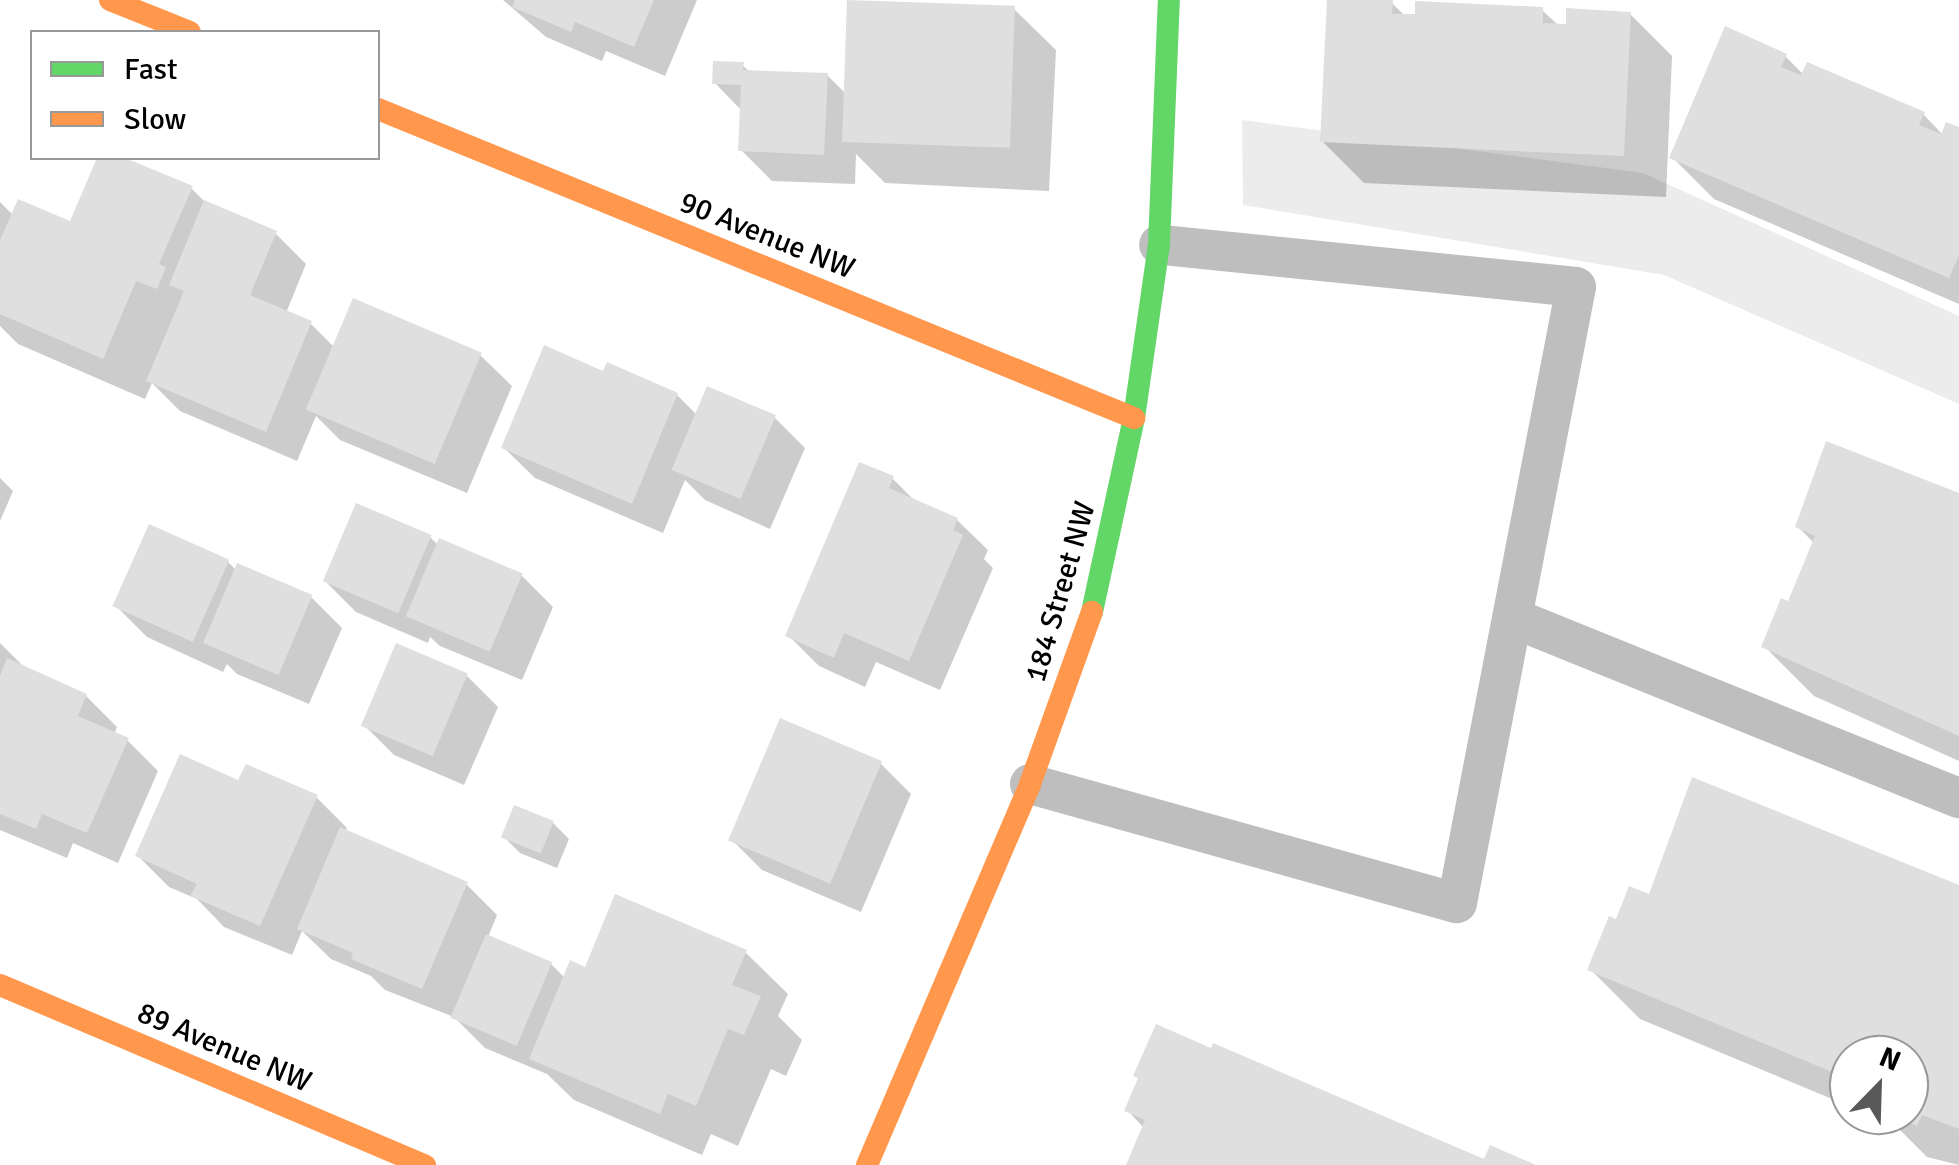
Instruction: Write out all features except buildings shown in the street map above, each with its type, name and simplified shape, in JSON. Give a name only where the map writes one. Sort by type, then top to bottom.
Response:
[{"type":"street","points":[[110,0],[185,30]]},
{"type":"street","name":"184 Street NW","points":[[868,1165],[1030,784],[1091,617],[1134,418],[1159,245],[1169,0]]},
{"type":"street","name":"90 Avenue NW","points":[[380,110],[1134,418]]},
{"type":"street","name":"89 Avenue NW","points":[[0,986],[424,1165]]},
{"type":"lane","points":[[1030,784],[1458,904],[1576,287],[1159,245]]},
{"type":"lane","points":[[1512,618],[1959,798]]},
{"type":"shaded area","points":[[1242,120],[1643,173],[1959,316],[1959,404],[1664,275],[1243,205]]},
{"type":"traffic: fast","points":[[1092,612],[1134,418],[1159,245],[1169,0]]},
{"type":"traffic: slow","points":[[110,0],[185,30]]},
{"type":"traffic: slow","points":[[380,110],[1134,418]]},
{"type":"traffic: slow","points":[[867,1165],[1030,784],[1092,612]]},
{"type":"traffic: slow","points":[[0,985],[425,1165]]}]
